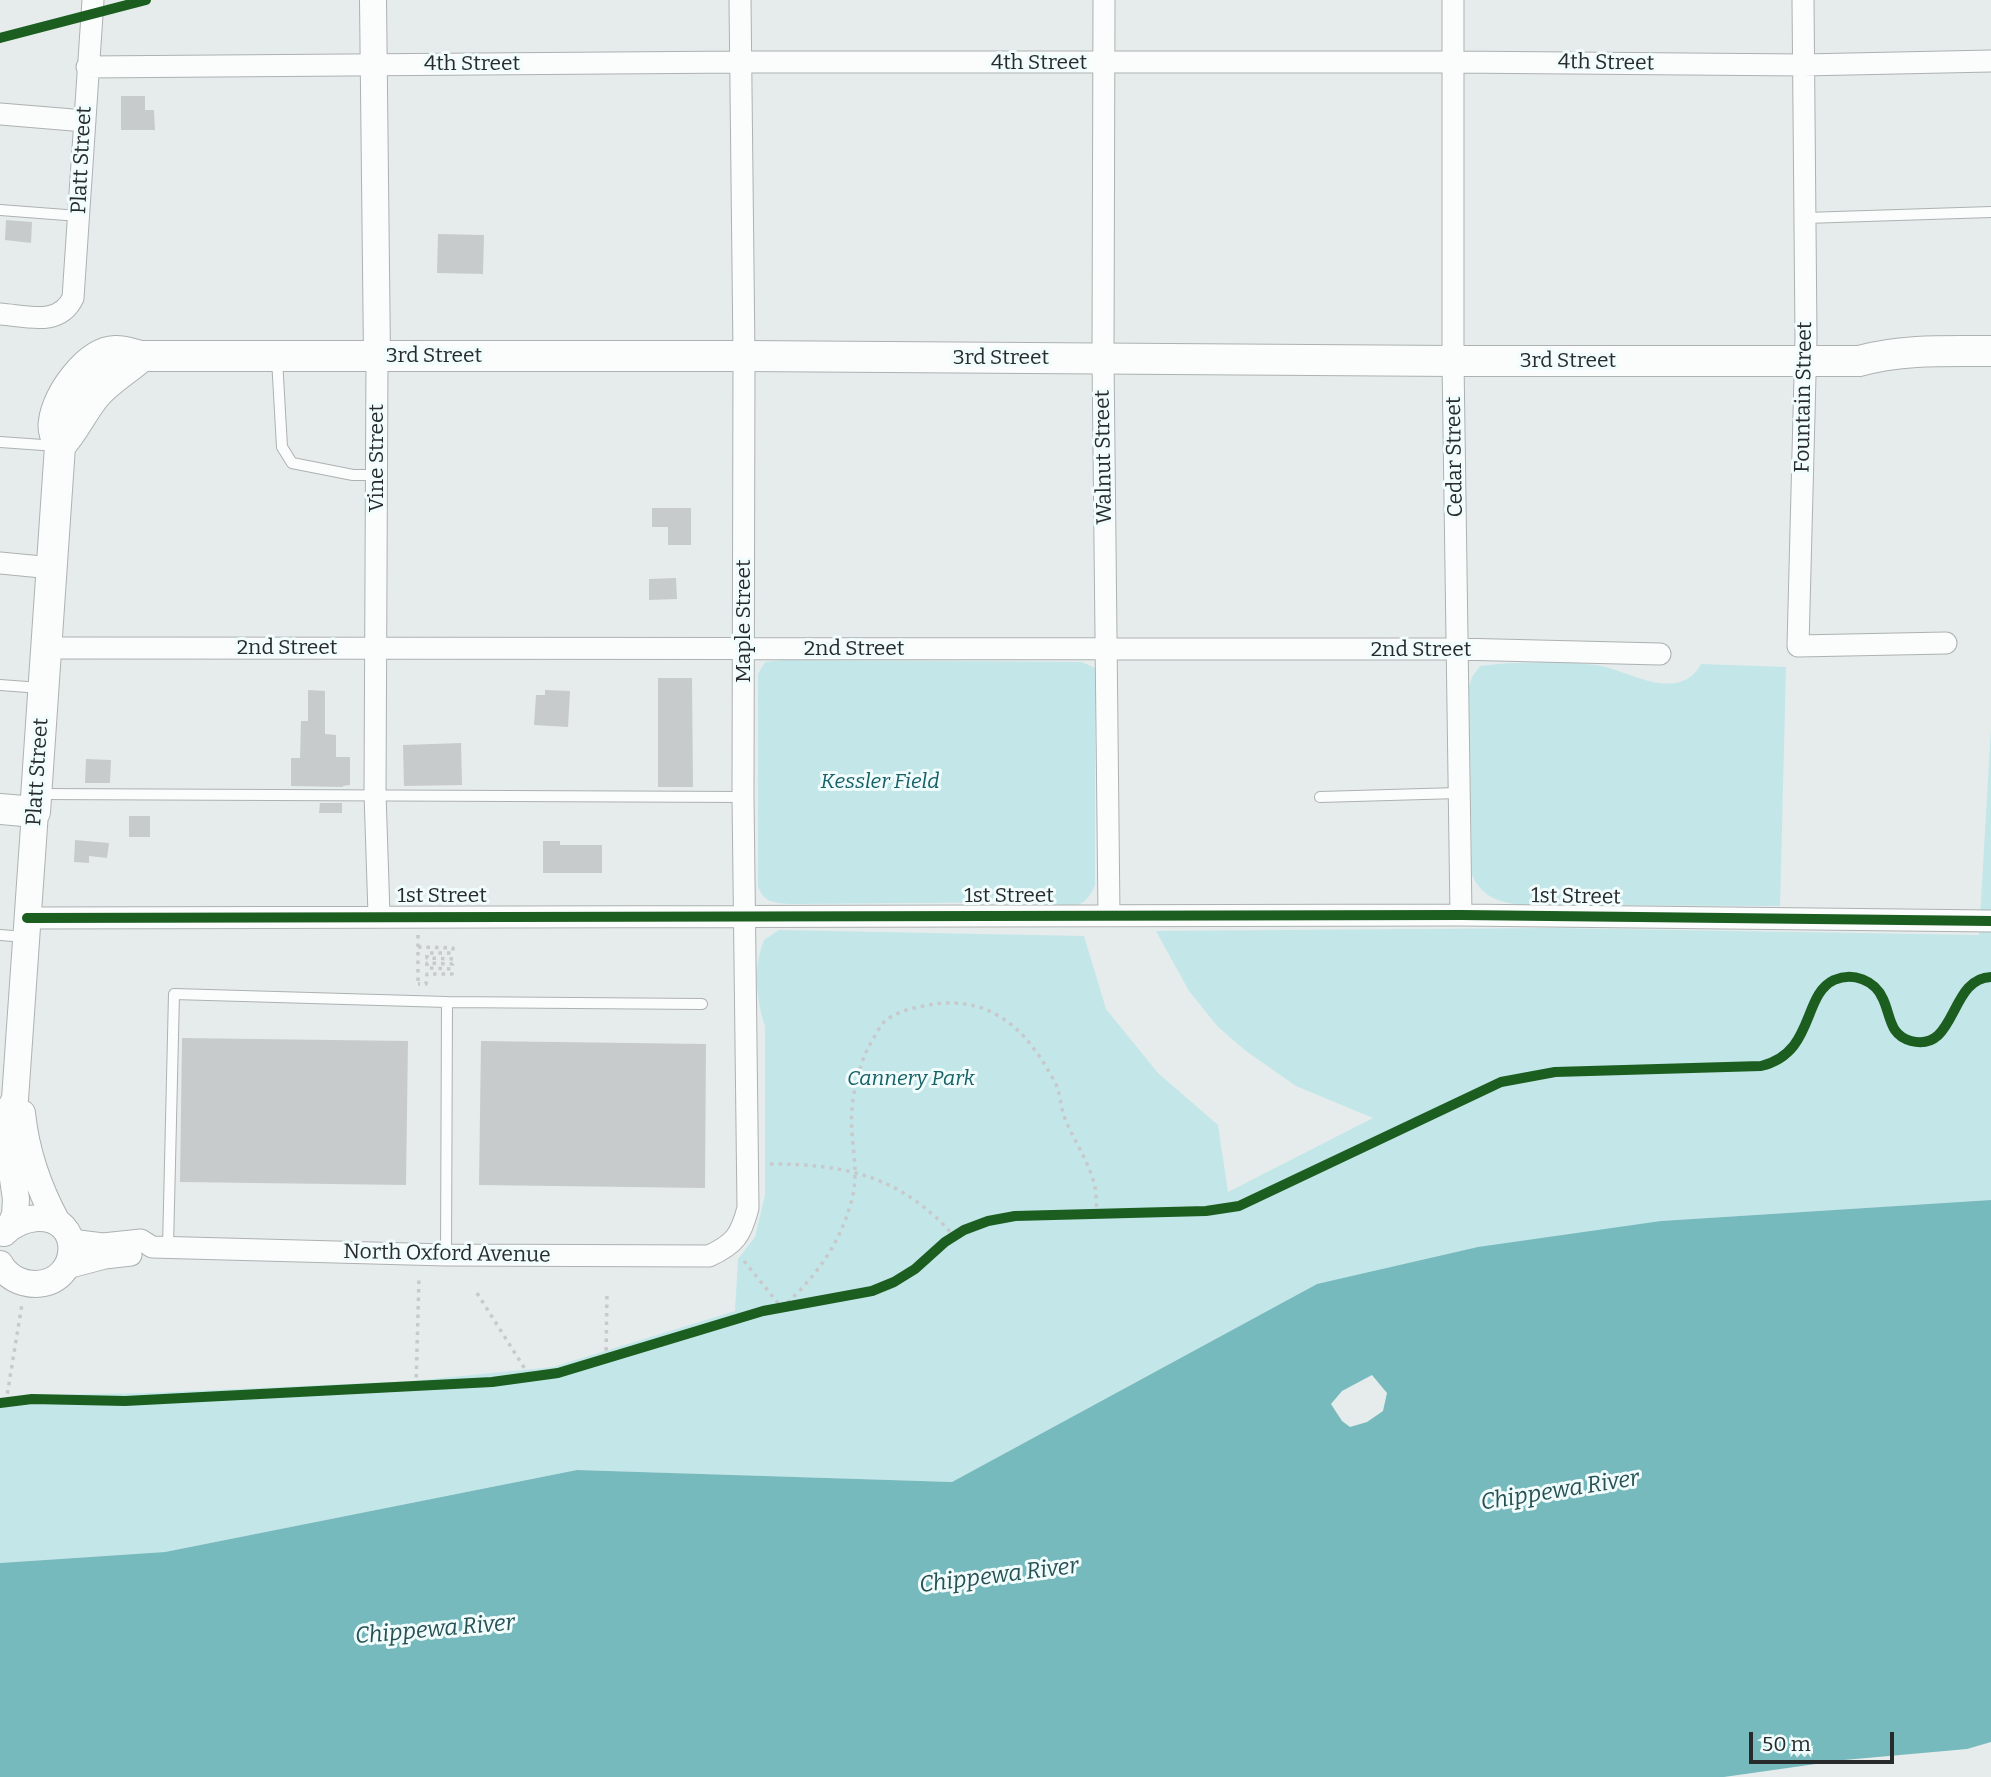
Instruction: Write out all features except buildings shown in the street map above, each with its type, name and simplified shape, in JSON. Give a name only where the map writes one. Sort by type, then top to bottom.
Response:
[{"type":"main road","name":"3rd Street","points":[[88,384],[99,356],[116,351],[142,356],[1859,361],[1894,369],[1991,370]]},
{"type":"main road","name":"3rd Street","points":[[1859,361],[1879,355],[1903,353],[1991,351]]},
{"type":"main road","name":"Platt Street","points":[[36,803],[60,446],[54,435],[53,422],[57,408],[88,384]]},
{"type":"main road","points":[[0,809],[36,803]]},
{"type":"street","name":"Platt Street","points":[[0,314],[46,317],[61,315],[68,309],[73,298],[93,0]]},
{"type":"street","name":"Vine Street","points":[[373,0],[377,356],[375,793],[379,915]]},
{"type":"street","name":"Maple Street","points":[[736,1239],[748,1208],[743,797],[744,356],[740,0]]},
{"type":"street","name":"Walnut Street","points":[[1104,0],[1103,358],[1109,915]]},
{"type":"street","name":"Cedar Street","points":[[1453,0],[1453,361],[1461,915]]},
{"type":"street","name":"Fountain Street","points":[[1803,0],[1804,361],[1798,646],[1946,643]]},
{"type":"street","name":"4th Street","points":[[88,67],[740,62],[1803,65],[1991,61]]},
{"type":"street","points":[[0,114],[85,121]]},
{"type":"street","points":[[0,564],[52,568]]},
{"type":"street","name":"2nd Street","points":[[47,648],[1457,649],[1660,654]]},
{"type":"street","name":"Platt Street","points":[[5,1234],[15,1215],[16,1199],[4,1130],[7,1114],[15,1099],[18,930],[36,803]]},
{"type":"street","name":"1st Street","points":[[18,930],[379,915],[1461,915],[1991,921]]},
{"type":"street","name":"Platt Street","points":[[15,1099],[22,1112],[29,1155],[45,1199],[64,1231]]},
{"type":"street","points":[[3,1272],[33,1284],[47,1283],[60,1276],[71,1258],[64,1231],[46,1218],[19,1221],[5,1234]]},
{"type":"street","name":"North Oxford Avenue","points":[[64,1231],[103,1244],[141,1240],[160,1247],[446,1255],[709,1256],[725,1249],[736,1239]]},
{"type":"street","name":"North Oxford Avenue","points":[[67,1268],[104,1258],[142,1254],[160,1247]]},
{"type":"lane","points":[[0,209],[79,216]]},
{"type":"lane","points":[[1805,218],[1991,212]]},
{"type":"lane","points":[[277,356],[282,447],[292,463],[353,475],[377,475]]},
{"type":"lane","points":[[0,442],[60,446]]},
{"type":"lane","points":[[0,685],[44,688]]},
{"type":"lane","points":[[36,803],[375,793],[743,797]]},
{"type":"lane","points":[[1320,797],[1458,793]]},
{"type":"lane","points":[[160,1247],[174,994],[447,1002],[702,1004]]},
{"type":"lane","points":[[446,1255],[447,1002]]},
{"type":"path","points":[[418,976],[418,949],[453,948],[453,953],[428,953],[427,958],[453,959],[453,964],[427,963],[427,968],[452,969],[452,974],[427,974],[426,984],[418,984]]},
{"type":"path","points":[[778,1309],[812,1280],[843,1227],[853,1197],[856,1171],[852,1110],[857,1077],[868,1048],[884,1021],[911,1008],[942,1003],[969,1004],[993,1011],[1016,1027],[1040,1057],[1058,1089],[1066,1121],[1078,1142],[1095,1185],[1097,1215]]},
{"type":"path","points":[[769,1164],[815,1164],[856,1171],[892,1186],[916,1200],[937,1217],[949,1239],[964,1230]]},
{"type":"path","points":[[1083,1215],[1111,1214]]},
{"type":"path","points":[[744,1261],[778,1309]]},
{"type":"path","points":[[416,1386],[419,1277]]},
{"type":"path","points":[[477,1293],[534,1376],[517,1379]]},
{"type":"path","points":[[606,1359],[607,1293]]},
{"type":"path","points":[[19,1401],[3,1403],[23,1300]]},
{"type":"path","points":[[778,1309],[796,1306]]},
{"type":"path","points":[[594,1363],[619,1355]]},
{"type":"path","points":[[402,1387],[428,1385]]},
{"type":"green space","name":"Kessler Field","points":[[765,662],[1082,662],[1095,668],[1095,885],[1085,901],[1073,906],[1040,902],[789,904],[766,898],[758,886],[758,674]]},
{"type":"green space","points":[[1509,663],[1596,665],[1666,684],[1687,679],[1701,664],[1786,667],[1780,906],[1519,905],[1497,900],[1485,893],[1472,875],[1469,687],[1480,666]]},
{"type":"green space","name":"Cannery Park","points":[[1991,728],[1991,1200],[1661,1221],[1317,1284],[952,1482],[577,1470],[165,1552],[0,1563],[0,1399],[31,1395],[151,1393],[411,1381],[553,1367],[735,1311],[738,1259],[755,1237],[765,1195],[765,1026],[758,994],[758,961],[764,940],[779,930],[1084,936],[1106,1009],[1158,1073],[1218,1125],[1228,1192],[1373,1118],[1296,1086],[1246,1051],[1218,1027],[1189,991],[1156,931],[1552,928],[1979,935]]},
{"type":"water","name":"Chippewa River","points":[[1991,1200],[1991,1742],[1967,1749],[1844,1760],[1724,1777],[0,1777],[0,1563],[165,1552],[577,1470],[952,1482],[1317,1284],[1478,1247],[1661,1221]],"holes":[[[1372,1375],[1387,1393],[1383,1411],[1367,1422],[1350,1427],[1342,1421],[1331,1404],[1342,1391]]]},
{"type":"cycle path","points":[[0,38],[146,0]]},
{"type":"cycle path","points":[[27,918],[1461,915],[1991,921]]},
{"type":"cycle path","points":[[0,1403],[32,1399],[125,1401],[492,1382],[558,1373],[763,1311],[872,1291],[915,1269],[945,1242],[964,1230],[988,1221],[1015,1216],[1206,1211],[1239,1206],[1501,1082],[1555,1072],[1761,1066],[1778,1059],[1791,1049],[1824,987],[1841,978],[1856,977],[1875,987],[1898,1034],[1911,1041],[1926,1042],[1937,1036],[1945,1026],[1967,989],[1977,981],[1991,977]]}]
